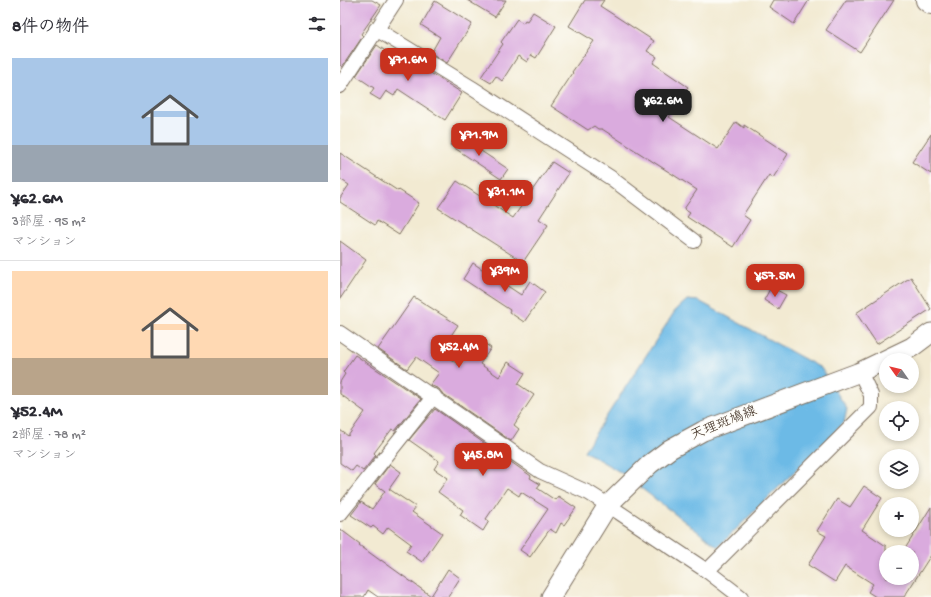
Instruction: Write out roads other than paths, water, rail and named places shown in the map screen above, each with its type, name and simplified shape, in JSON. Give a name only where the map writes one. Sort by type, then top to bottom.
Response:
[{"type":"highway","points":[[927,0],[931,3]]},
{"type":"main road","name":"天理斑鳩線","points":[[551,597],[608,505],[650,464],[670,449],[703,431],[860,372],[912,347],[931,333]]},
{"type":"street","points":[[340,86],[396,0]]},
{"type":"street","points":[[376,29],[472,88],[604,174],[694,241]]},
{"type":"street","points":[[340,333],[434,396],[540,471],[589,493],[707,571],[741,597]]},
{"type":"street","points":[[707,571],[871,407],[871,395],[860,372]]},
{"type":"street","points":[[341,511],[434,396]]},
{"type":"water","points":[[687,300],[699,301],[821,368],[847,409],[844,423],[718,547],[620,472],[584,451],[675,311]]}]
